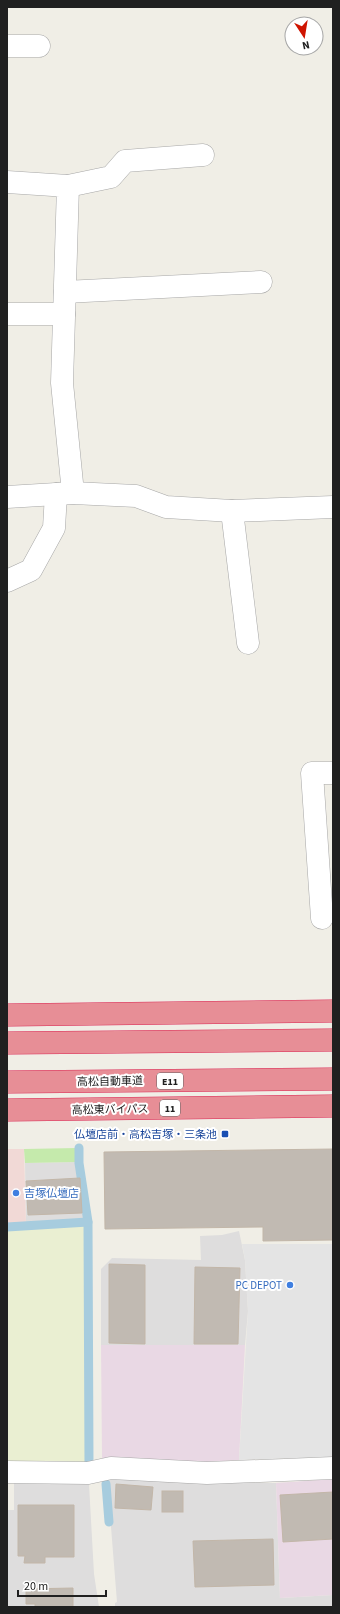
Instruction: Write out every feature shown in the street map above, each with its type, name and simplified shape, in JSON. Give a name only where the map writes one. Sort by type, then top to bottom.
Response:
[{"type":"highway","points":[[7,1015],[333,1011]]},
{"type":"highway","points":[[7,1043],[333,1040]]},
{"type":"highway","name":"高松自動車道","points":[[7,1082],[333,1079]]},
{"type":"highway","name":"高松東バイパス","points":[[7,1110],[333,1106]]},
{"type":"street","points":[[7,46],[39,46]]},
{"type":"street","points":[[7,182],[68,186],[110,177],[125,162],[203,155]]},
{"type":"street","points":[[7,581],[31,570],[54,528],[64,494],[62,383],[68,186]]},
{"type":"street","points":[[65,292],[261,282]]},
{"type":"street","points":[[7,314],[64,314]]},
{"type":"street","points":[[7,497],[64,494],[136,496],[166,507],[232,511],[333,507]]},
{"type":"street","points":[[232,511],[248,643]]},
{"type":"street","points":[[322,918],[312,773],[333,773]]},
{"type":"street","points":[[7,1472],[88,1473],[111,1468],[207,1473],[333,1468]]},
{"type":"shaded area","name":"吉塚仏壇店","points":[[7,1149],[24,1149],[26,1224],[7,1225]]},
{"type":"shaded area","points":[[77,1162],[86,1221],[26,1224],[25,1163]]},
{"type":"shaded area","points":[[239,1231],[245,1260],[248,1311],[245,1345],[101,1345],[101,1269],[112,1258],[201,1260],[200,1236],[222,1235]]},
{"type":"shaded area","points":[[242,1244],[333,1244],[333,1457],[239,1460],[248,1311],[245,1260]]},
{"type":"shaded area","points":[[101,1345],[245,1345],[239,1460],[206,1462],[102,1458]]},
{"type":"shaded area","points":[[107,1477],[194,1482],[276,1483],[280,1598],[333,1595],[333,1607],[115,1607],[115,1603],[117,1602]]},
{"type":"shaded area","points":[[333,1479],[333,1595],[280,1598],[276,1483]]},
{"type":"shaded area","points":[[14,1483],[89,1484],[94,1574],[99,1607],[7,1607],[7,1510],[14,1510]]},
{"type":"green space","points":[[77,1148],[77,1162],[25,1163],[24,1149]]},
{"type":"green space","points":[[85,1224],[87,1464],[7,1463],[7,1228]]},
{"type":"building","points":[[333,1149],[333,1240],[263,1241],[263,1227],[105,1229],[104,1152]]},
{"type":"building","points":[[80,1178],[82,1213],[28,1215],[26,1181]]},
{"type":"building","points":[[109,1264],[145,1265],[145,1344],[109,1343]]},
{"type":"building","points":[[195,1267],[240,1268],[238,1344],[194,1344]]},
{"type":"building","points":[[116,1484],[153,1487],[151,1510],[115,1508]]},
{"type":"building","points":[[162,1491],[183,1491],[183,1512],[162,1512]]},
{"type":"building","points":[[333,1492],[333,1539],[283,1542],[280,1495]]},
{"type":"building","points":[[18,1505],[74,1505],[74,1557],[45,1557],[45,1563],[24,1563],[25,1556],[18,1556]]},
{"type":"building","points":[[273,1539],[274,1585],[195,1587],[193,1541]]},
{"type":"building","points":[[73,1588],[73,1607],[35,1607],[35,1604],[26,1604],[26,1589]]},
{"type":"waterway","points":[[79,1148],[79,1163],[88,1222],[89,1464]]},
{"type":"waterway","points":[[7,1227],[88,1222]]},
{"type":"waterway","points":[[106,1484],[109,1522]]},
{"type":"place","name":"仏壇店前・高松吉塚・三条池","points":[[225,1134]]},
{"type":"place","name":"吉塚仏壇店","points":[[16,1193]]},
{"type":"place","name":"PC DEPOT","points":[[290,1285]]}]
